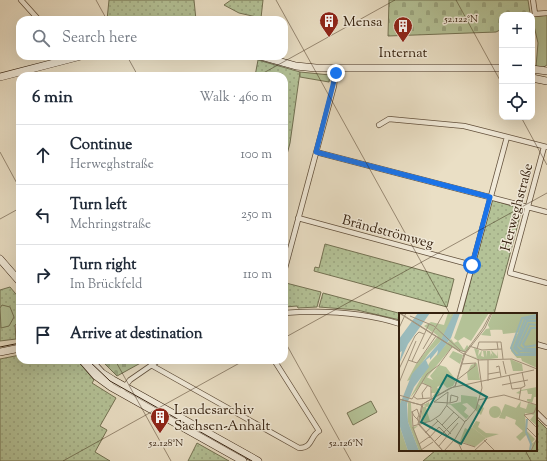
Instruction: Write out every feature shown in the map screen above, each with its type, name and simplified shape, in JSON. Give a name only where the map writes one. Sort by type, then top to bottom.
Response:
[{"type":"street","points":[[21,0],[35,16]]},
{"type":"street","points":[[533,0],[535,14],[547,13]]},
{"type":"street","points":[[18,72],[60,60]]},
{"type":"street","points":[[274,60],[296,66],[316,68],[499,68]]},
{"type":"street","points":[[288,60],[316,68]]},
{"type":"street","points":[[288,257],[334,86],[336,68]]},
{"type":"street","points":[[462,68],[499,73]]},
{"type":"street","points":[[535,69],[547,71]]},
{"type":"street","points":[[0,77],[16,72]]},
{"type":"street","points":[[535,79],[547,81]]},
{"type":"street","points":[[378,125],[390,119],[464,126],[545,147]]},
{"type":"street","name":"Herweghstraße","points":[[459,313],[507,137]]},
{"type":"street","name":"Herweghstraße","points":[[545,147],[510,273],[547,283]]},
{"type":"street","points":[[316,152],[547,212]]},
{"type":"street","name":"Brändströmweg","points":[[298,218],[472,265]]},
{"type":"street","points":[[0,259],[16,277]]},
{"type":"street","points":[[288,313],[345,312],[381,318],[399,324]]},
{"type":"street","points":[[537,344],[547,348]]},
{"type":"street","points":[[0,352],[16,349]]},
{"type":"street","points":[[86,364],[100,380],[123,390],[258,461]]},
{"type":"street","points":[[94,364],[123,390],[244,461]]},
{"type":"street","points":[[123,390],[131,379],[151,365],[300,448],[304,448],[309,446],[316,432],[319,431],[277,364]]},
{"type":"street","points":[[537,413],[547,423]]},
{"type":"green space","points":[[109,0],[194,0],[196,16],[107,16]]},
{"type":"green space","points":[[231,0],[263,0],[261,16],[252,16],[239,13],[224,5]]},
{"type":"green space","points":[[389,0],[528,0],[530,12],[499,12],[499,30],[496,32],[388,36]]},
{"type":"green space","points":[[547,15],[547,65],[542,68],[536,67],[538,43],[535,30],[535,17]]},
{"type":"green space","points":[[258,60],[300,72],[288,151],[288,72],[256,72]]},
{"type":"green space","points":[[300,72],[330,75],[329,82],[300,77]]},
{"type":"green space","points":[[492,200],[522,209],[494,313],[462,313]]},
{"type":"green space","points":[[325,244],[454,279],[447,307],[314,271],[315,267],[319,268]]},
{"type":"green space","points":[[288,284],[321,292],[317,307],[298,308],[297,306],[288,307]]},
{"type":"green space","points":[[10,287],[16,294],[16,339],[0,341],[0,290]]},
{"type":"green space","points":[[323,293],[399,313],[399,320],[357,310],[319,307]]},
{"type":"green space","points":[[2,305],[10,307],[14,317],[9,326],[1,328],[0,308]]},
{"type":"green space","points":[[16,356],[16,364],[80,364],[94,380],[92,383],[116,398],[100,426],[107,430],[95,452],[110,461],[0,461],[0,359]]},
{"type":"green space","points":[[105,364],[139,364],[117,376]]},
{"type":"green space","points":[[371,401],[377,412],[353,425],[347,413]]},
{"type":"green space","points":[[537,419],[547,429],[547,461],[423,461],[435,451],[537,451]]},
{"type":"green space","points":[[197,443],[229,461],[188,461]]},
{"type":"tram line","points":[[0,347],[16,344]]},
{"type":"tram line","points":[[92,364],[110,381],[252,461]]},
{"type":"place","name":"Mensa","points":[[329,38]]},
{"type":"place","name":"Internat","points":[[403,43]]},
{"type":"place","name":"Landesarchiv Sachsen-Anhalt","points":[[160,434]]},
{"type":"route","points":[[336,73],[334,86],[316,152],[490,197],[472,265]]}]
